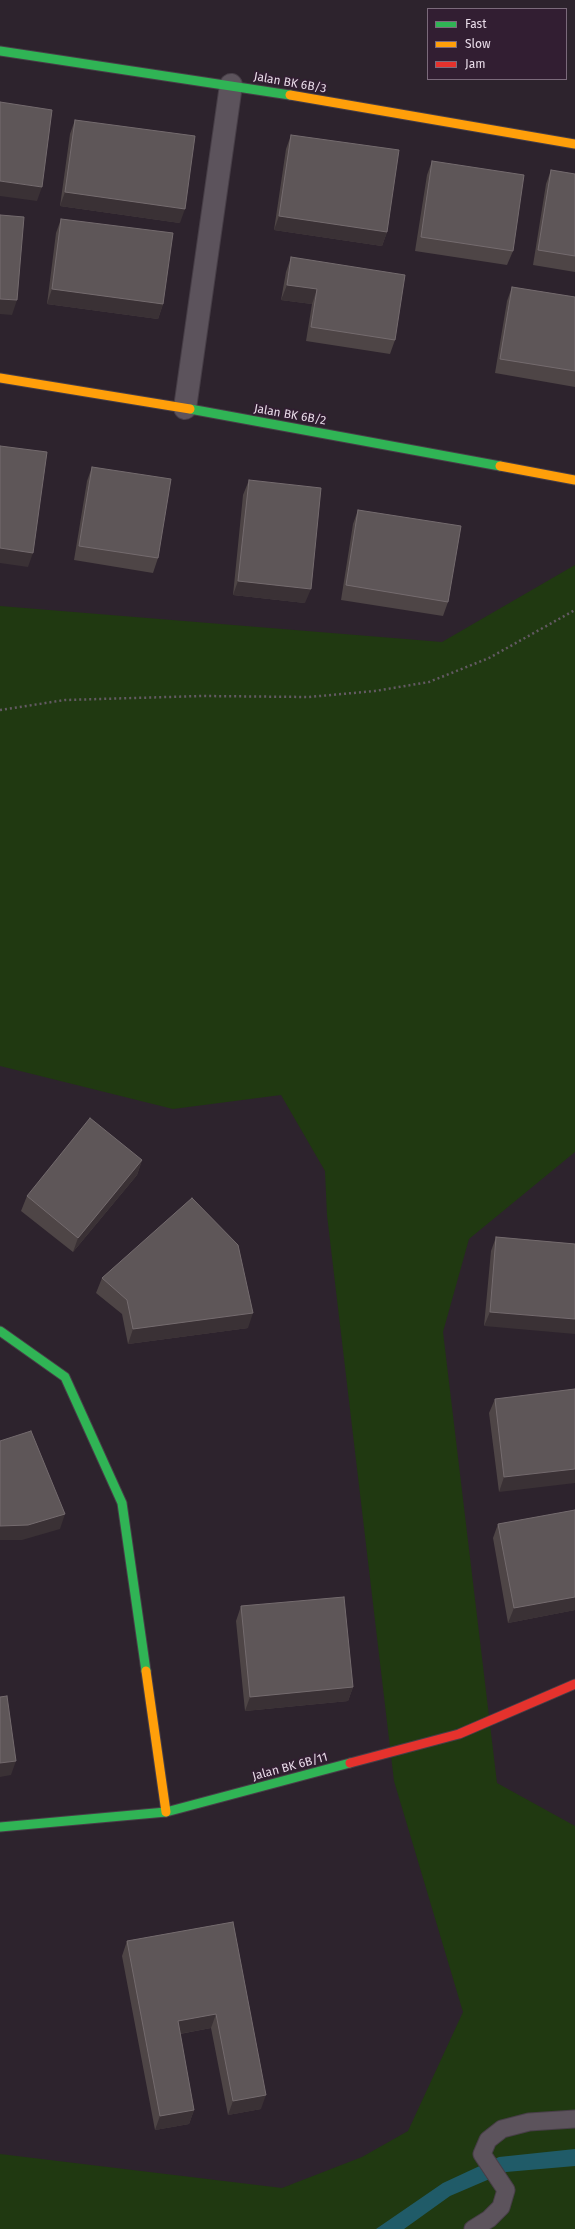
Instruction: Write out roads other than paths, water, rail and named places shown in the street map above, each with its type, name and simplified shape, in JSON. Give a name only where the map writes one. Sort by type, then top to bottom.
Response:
[{"type":"street","name":"Jalan BK 6B/3","points":[[0,51],[231,85],[575,144]]},
{"type":"street","points":[[185,408],[231,85]]},
{"type":"street","name":"Jalan BK 6B/2","points":[[0,378],[185,408],[575,480]]},
{"type":"street","points":[[0,1331],[65,1377],[122,1503],[166,1812]]},
{"type":"street","name":"Jalan BK 6B/11","points":[[0,1827],[166,1812],[459,1734],[575,1684]]},
{"type":"lane","points":[[473,2229],[489,2219],[502,2207],[506,2190],[482,2154],[488,2140],[502,2129],[530,2122],[575,2119]]},
{"type":"water","points":[[575,2149],[575,2166],[506,2172],[450,2196],[404,2229],[376,2229],[443,2183],[499,2157]]}]
